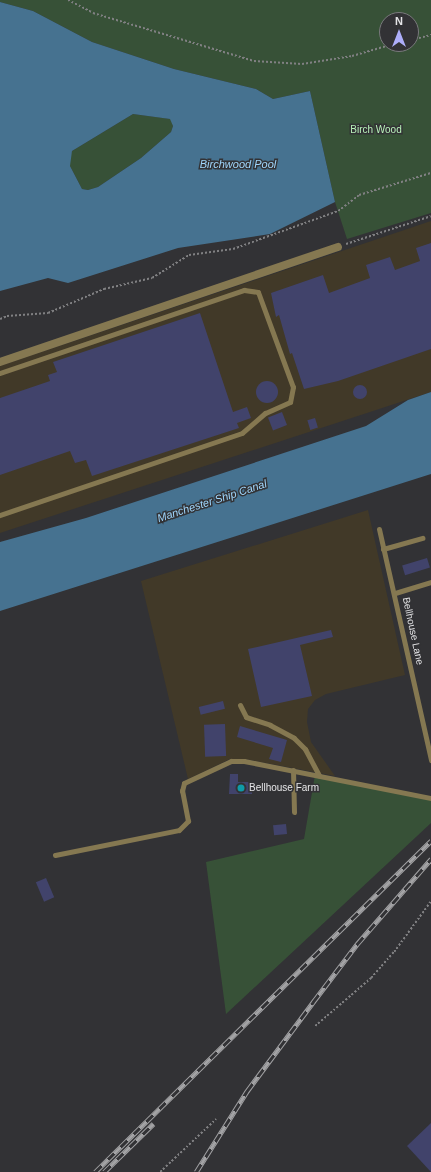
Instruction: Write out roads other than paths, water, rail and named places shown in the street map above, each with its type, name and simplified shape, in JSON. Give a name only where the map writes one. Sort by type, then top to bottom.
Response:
[{"type":"street","points":[[0,362],[338,246]]},
{"type":"lane","points":[[0,373],[244,290],[258,292],[294,387],[290,402],[265,413],[242,432],[0,515]]},
{"type":"lane","name":"Bellhouse Lane","points":[[379,529],[395,593],[431,760]]},
{"type":"lane","points":[[383,548],[422,538]]},
{"type":"lane","points":[[395,593],[431,582]]},
{"type":"lane","points":[[240,705],[246,716],[270,725],[294,738],[306,749],[319,775]]},
{"type":"lane","points":[[55,855],[179,830],[188,821],[182,791],[184,783],[231,761],[244,761],[293,770],[431,798]]},
{"type":"lane","points":[[293,770],[294,812]]},
{"type":"water","name":"Birchwood Pool","points":[[0,2],[33,11],[92,42],[174,69],[256,89],[273,99],[310,91],[335,202],[270,234],[178,248],[68,283],[48,278],[0,291]],"holes":[[[133,114],[170,119],[173,126],[171,132],[141,158],[98,187],[88,190],[82,189],[70,166],[72,151]]]},
{"type":"water","name":"Manchester Ship Canal","points":[[431,392],[431,474],[0,611],[0,542],[86,518],[366,426],[408,400]]},
{"type":"railway","points":[[95,1172],[431,841]]},
{"type":"railway","points":[[196,1172],[247,1091],[313,1002],[357,944],[431,859]]},
{"type":"railway","points":[[104,1172],[153,1124]]},
{"type":"place","name":"Bellhouse Farm","points":[[241,788]]},
{"type":"park label","name":"Birch Wood","points":[[376,130]]}]
